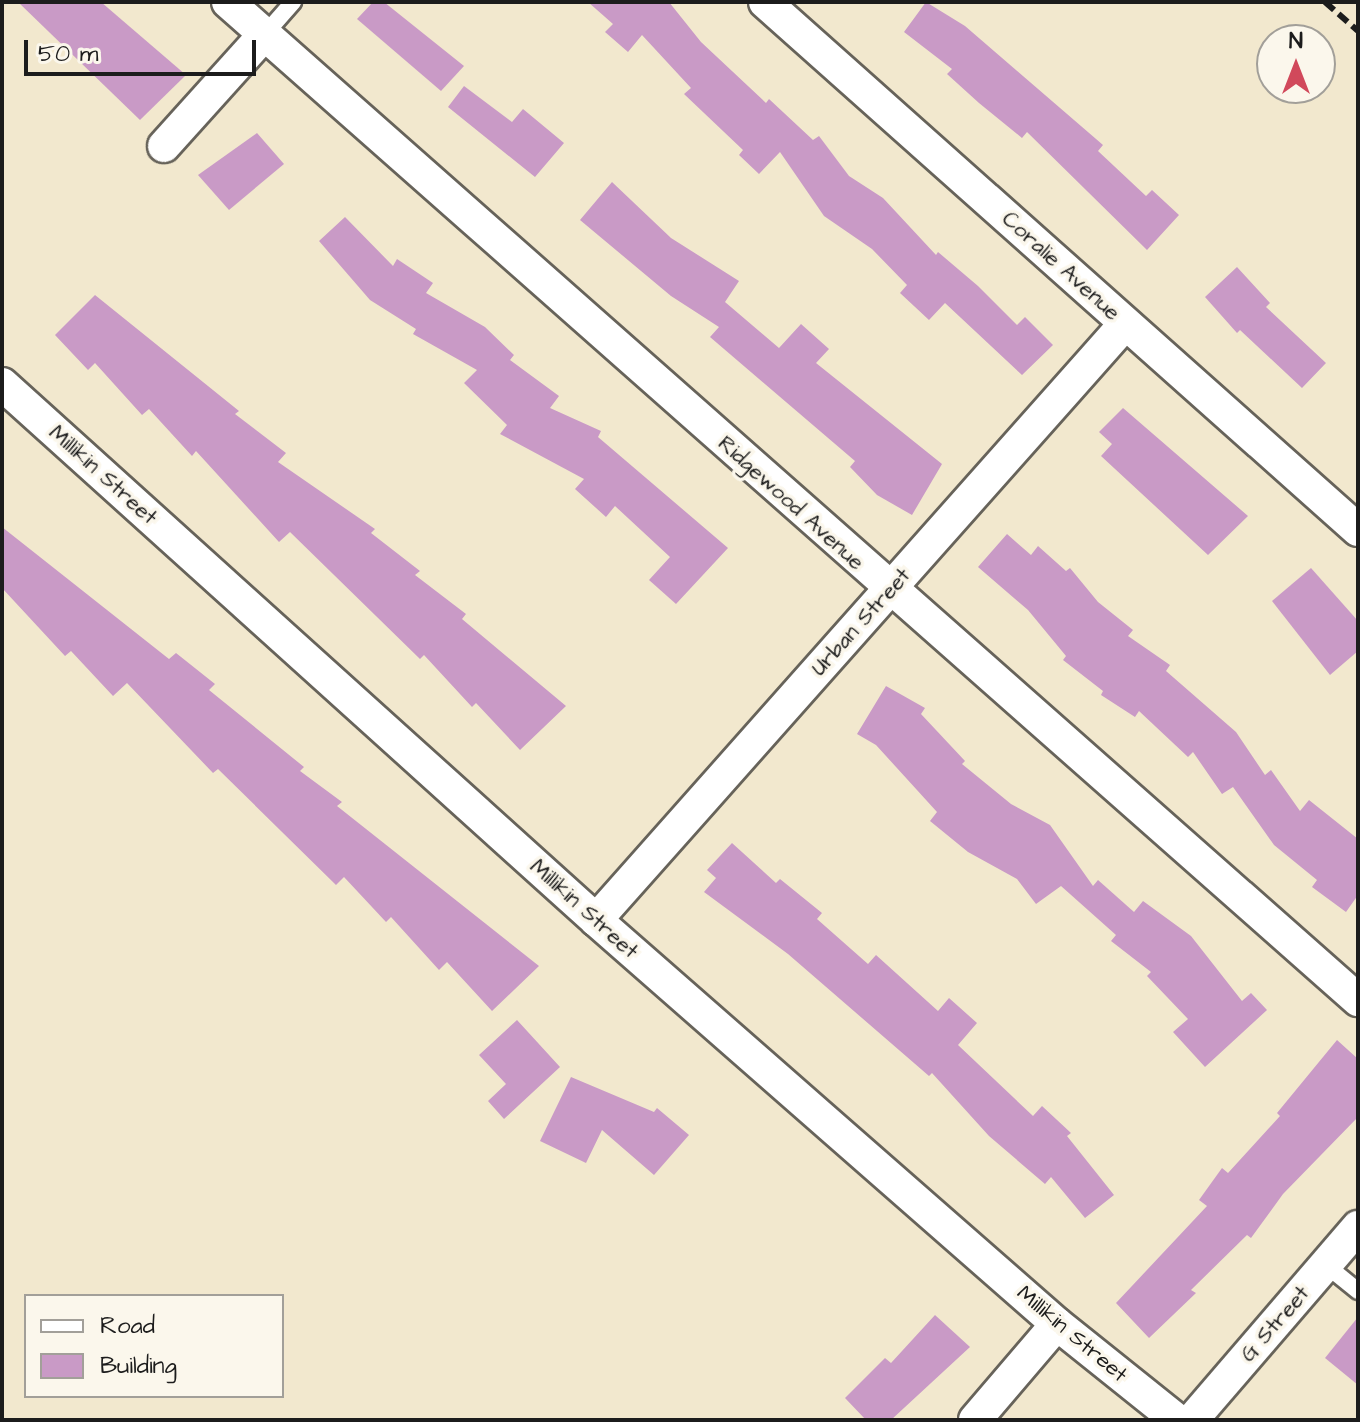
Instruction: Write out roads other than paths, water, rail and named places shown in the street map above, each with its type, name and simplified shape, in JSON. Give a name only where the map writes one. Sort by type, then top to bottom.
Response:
[{"type":"street","name":"Ridgewood Avenue","points":[[228,2],[889,591],[1358,1000]]},
{"type":"street","name":"Coralie Avenue","points":[[765,2],[1358,530]]},
{"type":"street","points":[[164,146],[265,34]]},
{"type":"street","name":"Urban Street","points":[[596,920],[1125,324]]},
{"type":"street","name":"Millikin Street","points":[[2,384],[596,920],[1057,1324],[1177,1420]]},
{"type":"street","name":"G Street","points":[[1192,1420],[1358,1227]]},
{"type":"street","points":[[975,1420],[1057,1324]]},
{"type":"lane","points":[[265,34],[293,2]]},
{"type":"lane","points":[[1326,1265],[1358,1291]]},
{"type":"railway","points":[[1325,2],[1358,31]]}]
